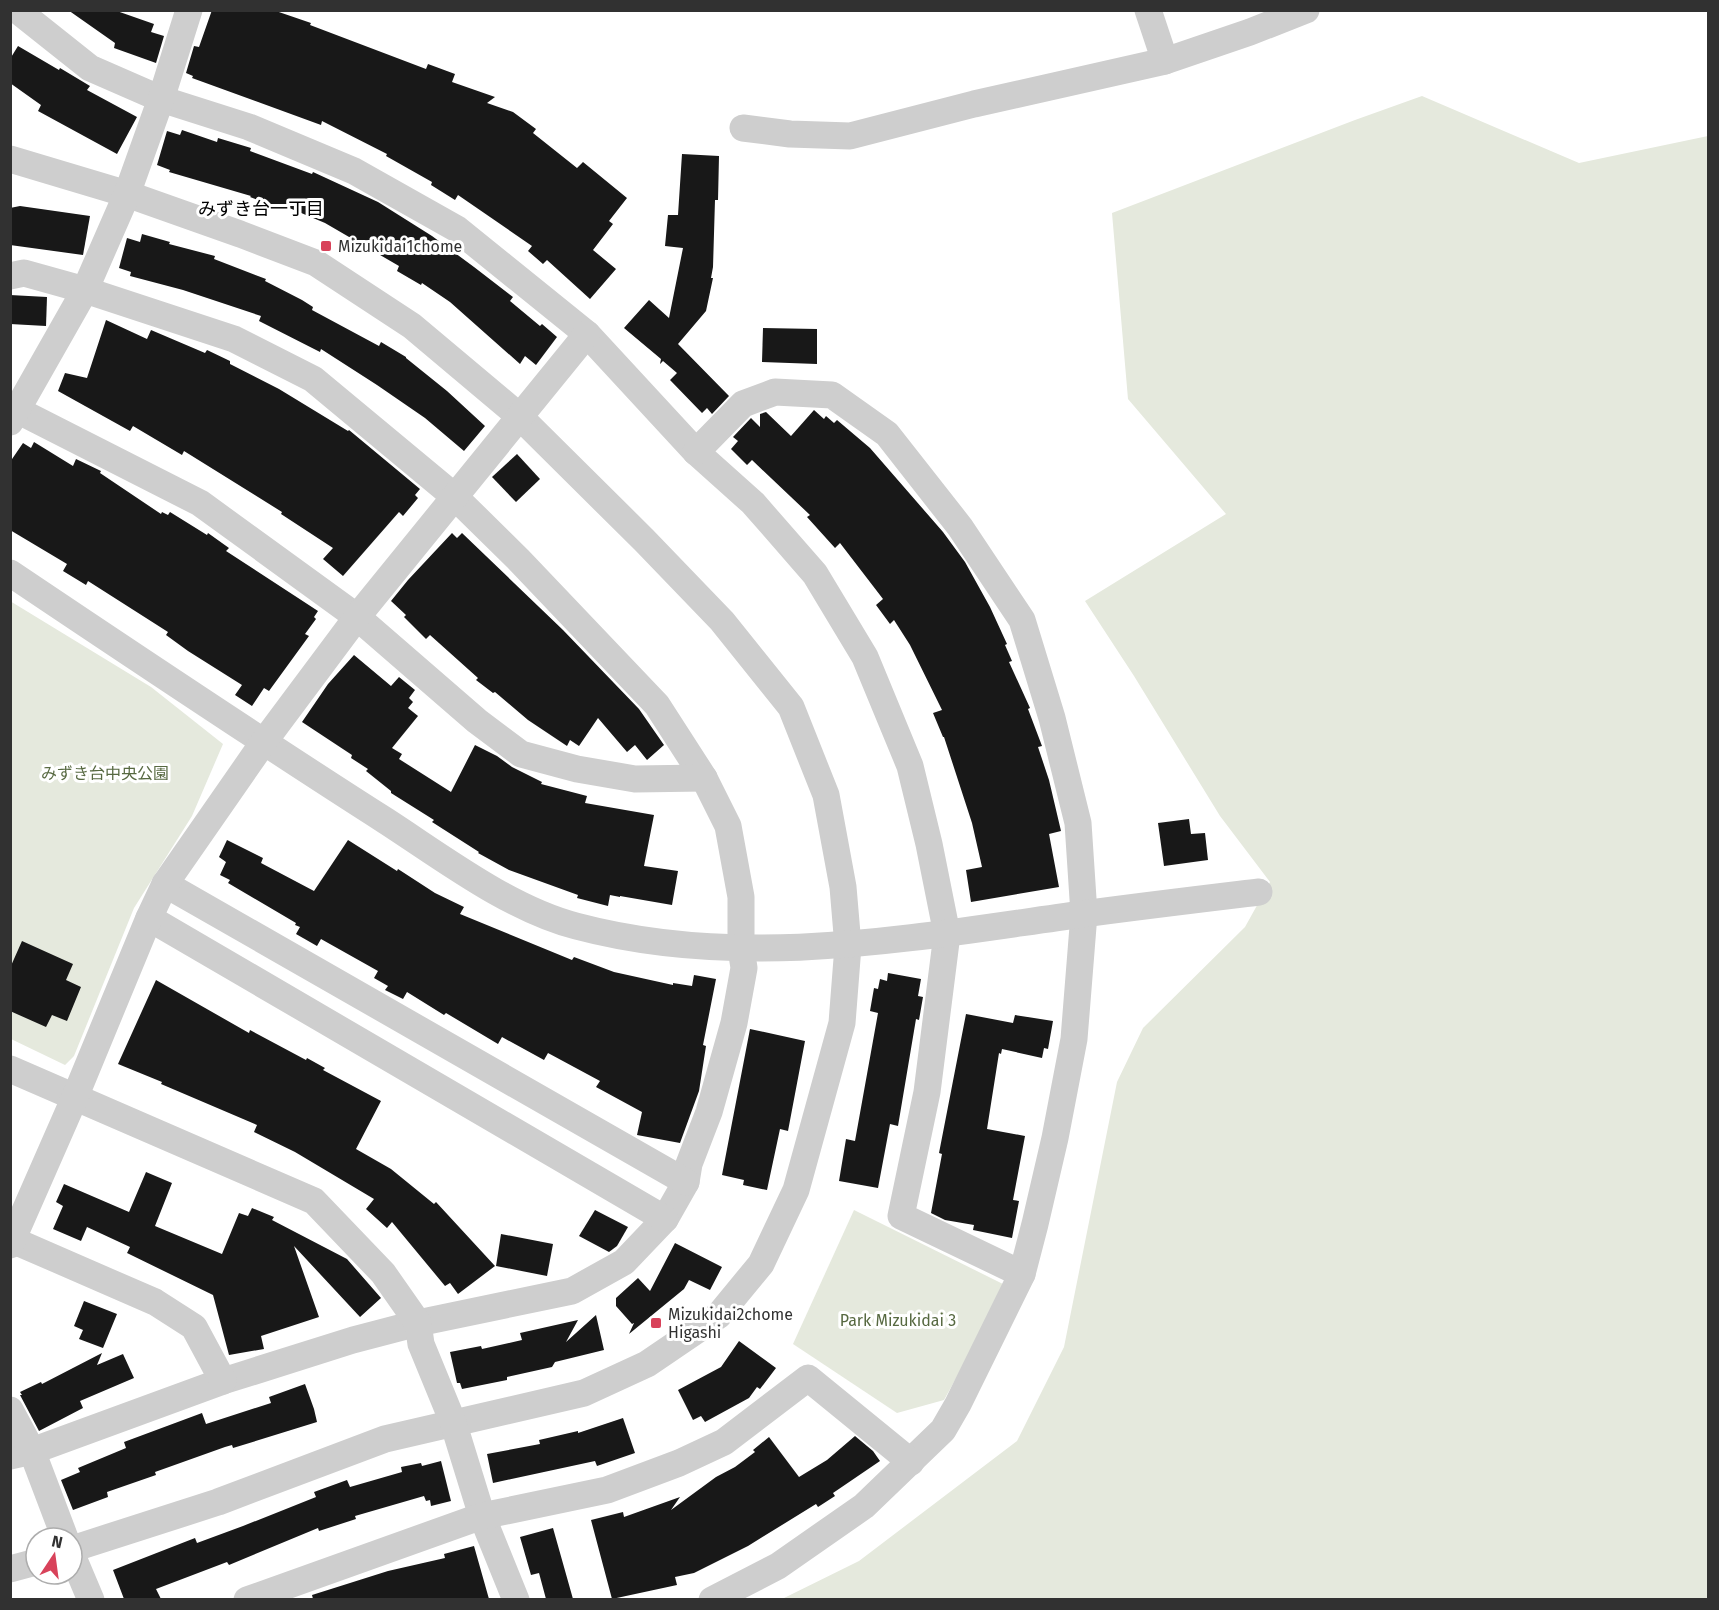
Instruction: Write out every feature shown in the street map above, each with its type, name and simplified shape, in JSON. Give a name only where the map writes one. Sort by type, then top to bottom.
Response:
[{"type":"street","points":[[17,10],[90,68],[161,99],[249,127],[354,171],[458,229],[587,334],[696,452],[753,503],[815,574],[865,657],[910,766],[929,844],[946,934],[927,1092],[901,1216],[1022,1274]]},
{"type":"street","points":[[189,10],[161,99],[127,194],[85,290],[14,416],[200,503],[357,617],[477,721],[521,754],[577,769],[635,779],[704,778]]},
{"type":"street","points":[[1148,10],[1165,61]]},
{"type":"street","points":[[743,128],[790,134],[850,136],[974,104],[1165,61],[1306,10]]},
{"type":"street","points":[[10,159],[127,194],[316,263],[412,326],[519,416],[722,621],[791,707],[826,795],[843,887],[848,946],[842,1023],[796,1191],[761,1264],[719,1315],[647,1364],[584,1393],[385,1439],[218,1502],[84,1545]]},
{"type":"street","points":[[10,276],[24,273],[85,290],[234,339],[313,379],[455,497],[518,559],[657,705],[704,778],[728,826],[741,897],[741,948],[744,968],[734,1023],[709,1112],[689,1164],[686,1182],[665,1219],[624,1262],[572,1291],[418,1323],[353,1340],[223,1381],[21,1453]]},
{"type":"street","points":[[223,1381],[194,1327],[155,1302],[12,1242],[165,884],[263,743],[357,617],[587,334]]},
{"type":"street","points":[[696,452],[743,404],[775,392],[832,395],[887,434],[960,527],[1022,620],[1052,718],[1078,823],[1084,914],[1074,1039],[1055,1138],[1022,1274],[948,1422],[943,1430],[864,1506],[778,1566],[712,1599]]},
{"type":"street","points":[[10,573],[263,743],[508,899],[572,925],[632,940],[687,946],[741,948],[848,946],[1259,892]]},
{"type":"street","points":[[165,884],[686,1182]]},
{"type":"street","points":[[149,918],[665,1219]]},
{"type":"street","points":[[10,1069],[314,1201],[382,1273],[418,1323],[421,1344],[453,1422],[482,1516],[516,1599]]},
{"type":"street","points":[[247,1599],[482,1516],[607,1490],[679,1463],[724,1442],[808,1378],[911,1462]]},
{"type":"street","points":[[10,1410],[21,1453],[59,1526]]},
{"type":"street","points":[[84,1583],[91,1599]]},
{"type":"green space","points":[[1422,96],[1579,163],[1708,136],[1708,1599],[780,1600],[859,1561],[1017,1441],[1064,1347],[1117,1082],[1143,1028],[1245,927],[1270,882],[1220,816],[1085,601],[1226,514],[1128,399],[1112,213]]},
{"type":"green space","name":"みずき台中央公園","points":[[10,601],[151,687],[223,744],[192,816],[134,908],[74,1056],[65,1065],[11,1039]]},
{"type":"green space","name":"Park Mizukidai 3","points":[[854,1210],[1007,1286],[944,1400],[897,1413],[793,1344]]},
{"type":"building","points":[[68,10],[114,10],[154,24],[151,32],[164,36],[156,63],[114,48],[115,43]]},
{"type":"building","points":[[212,10],[273,10],[426,69],[428,64],[455,74],[452,82],[495,97],[487,103],[513,112],[536,129],[533,133],[577,168],[583,162],[627,198],[609,221],[613,224],[593,250],[616,269],[590,299],[547,260],[543,264],[528,251],[532,246],[458,195],[455,200],[431,185],[432,182],[386,156],[387,154],[322,121],[321,125],[192,78],[193,76],[186,73],[194,46],[199,47]]},
{"type":"building","points":[[18,46],[59,70],[60,68],[90,86],[87,90],[137,117],[117,154],[38,111],[41,105],[10,83],[10,59]]},
{"type":"building","points":[[182,130],[217,142],[218,138],[251,148],[250,151],[312,174],[313,172],[378,202],[432,236],[474,267],[513,297],[510,301],[557,337],[536,365],[525,356],[520,364],[450,302],[422,283],[421,285],[397,271],[399,266],[325,223],[287,207],[286,211],[251,196],[169,172],[170,170],[157,165],[167,131],[180,135]]},
{"type":"building","points":[[682,154],[719,156],[718,200],[715,200],[711,278],[713,278],[706,311],[678,344],[729,396],[712,414],[707,408],[702,413],[670,380],[677,373],[663,361],[660,364],[661,359],[624,328],[649,300],[669,318],[683,248],[665,246],[668,215],[678,215]]},
{"type":"building","points":[[20,206],[90,216],[83,255],[10,245],[10,208]]},
{"type":"building","points":[[142,234],[215,256],[214,259],[266,279],[265,281],[313,307],[312,310],[379,346],[381,342],[406,357],[485,426],[464,451],[425,418],[377,385],[321,349],[320,352],[259,321],[261,316],[183,290],[130,276],[131,272],[119,268],[127,238],[140,242]]},
{"type":"building","points":[[10,295],[47,297],[46,326],[10,324]]},
{"type":"building","points":[[106,320],[147,339],[151,330],[205,353],[207,350],[230,361],[230,364],[279,389],[349,430],[420,489],[415,495],[418,498],[403,516],[399,512],[343,576],[323,559],[333,548],[281,514],[282,512],[184,451],[182,455],[133,426],[130,431],[58,391],[65,373],[87,378]]},
{"type":"building","points":[[763,328],[817,329],[817,364],[762,362]]},
{"type":"building","points":[[814,410],[824,419],[826,416],[834,423],[837,420],[870,448],[943,532],[965,562],[990,607],[1007,644],[1005,645],[1012,661],[1009,662],[1030,708],[1028,709],[1042,746],[1038,747],[1049,780],[1061,831],[1049,834],[1059,887],[971,902],[966,870],[982,867],[972,823],[944,737],[933,713],[942,710],[910,645],[894,620],[890,624],[876,605],[883,599],[840,543],[835,548],[807,517],[810,515],[752,460],[747,465],[731,449],[738,441],[733,437],[751,418],[760,427],[760,414],[766,412],[791,436]]},
{"type":"building","points":[[34,442],[73,466],[76,459],[101,471],[100,473],[161,514],[162,512],[168,515],[170,512],[207,535],[208,533],[229,548],[226,551],[318,611],[314,617],[316,619],[305,634],[309,636],[269,691],[264,688],[252,706],[235,695],[242,685],[188,651],[166,635],[168,632],[88,581],[86,585],[63,571],[67,564],[10,530],[10,462],[23,443],[31,448]]},
{"type":"building","points":[[517,454],[540,479],[516,502],[492,477]]},
{"type":"building","points":[[452,533],[457,538],[462,533],[563,630],[639,709],[664,745],[647,760],[635,745],[627,752],[598,718],[579,746],[570,740],[567,746],[528,720],[495,692],[493,693],[476,680],[478,678],[430,635],[426,639],[404,617],[406,615],[391,601]]},
{"type":"building","points":[[354,655],[391,686],[399,677],[415,690],[409,698],[413,702],[408,708],[418,716],[392,748],[402,754],[399,759],[451,792],[475,745],[542,782],[541,784],[587,796],[585,803],[654,815],[644,866],[678,871],[672,905],[610,895],[608,906],[577,898],[578,895],[509,870],[478,853],[432,822],[434,820],[391,793],[366,771],[368,769],[351,758],[352,755],[302,722],[328,684]]},
{"type":"building","points":[[1189,819],[1191,834],[1205,833],[1208,860],[1164,866],[1158,823]]},
{"type":"building","points":[[227,840],[263,858],[261,863],[314,891],[348,840],[435,893],[464,907],[460,914],[572,960],[574,957],[614,972],[673,985],[673,983],[692,986],[694,975],[716,979],[703,1045],[706,1046],[699,1091],[680,1143],[637,1135],[642,1112],[596,1087],[600,1081],[548,1053],[544,1060],[502,1037],[498,1044],[407,992],[403,999],[385,990],[388,986],[374,978],[378,971],[321,939],[317,946],[296,934],[300,927],[295,925],[296,923],[228,883],[230,880],[220,875],[226,862],[219,857]]},
{"type":"building","points":[[22,941],[73,964],[66,980],[81,987],[67,1021],[52,1015],[46,1027],[10,1011],[10,968]]},
{"type":"building","points":[[888,973],[921,979],[918,996],[923,997],[919,1020],[916,1019],[898,1126],[890,1124],[878,1188],[839,1181],[846,1139],[855,1141],[878,1013],[870,1011],[874,988],[878,989],[880,979],[887,981]]},
{"type":"building","points":[[156,980],[249,1033],[250,1030],[306,1060],[307,1058],[325,1068],[323,1070],[381,1101],[356,1149],[391,1169],[434,1204],[436,1202],[495,1266],[458,1294],[450,1283],[445,1286],[392,1222],[387,1228],[366,1209],[374,1199],[295,1152],[254,1132],[257,1125],[118,1064]]},
{"type":"building","points":[[966,1014],[1013,1023],[1015,1015],[1053,1021],[1048,1049],[1044,1048],[1042,1058],[1002,1049],[1001,1054],[999,1053],[987,1129],[1025,1136],[1013,1200],[1019,1201],[1012,1238],[973,1230],[974,1225],[945,1220],[931,1213],[942,1154],[939,1153]]},
{"type":"building","points":[[750,1029],[805,1041],[788,1131],[780,1129],[767,1190],[743,1185],[744,1180],[722,1175]]},
{"type":"building","points":[[146,1172],[172,1183],[155,1226],[222,1254],[239,1213],[248,1216],[252,1208],[274,1217],[272,1220],[347,1259],[381,1298],[360,1317],[294,1246],[319,1317],[261,1336],[264,1349],[229,1355],[213,1295],[127,1253],[130,1247],[87,1227],[81,1241],[53,1229],[63,1206],[56,1202],[64,1184],[129,1212]]},
{"type":"building","points":[[595,1210],[628,1227],[617,1246],[609,1252],[579,1236]]},
{"type":"building","points":[[501,1234],[553,1244],[547,1276],[496,1266]]},
{"type":"building","points":[[675,1243],[722,1267],[710,1290],[689,1280],[684,1289],[629,1334],[634,1323],[632,1324],[616,1306],[616,1298],[638,1278],[650,1291]]},
{"type":"building","points":[[84,1301],[117,1314],[103,1348],[79,1339],[83,1330],[74,1326]]},
{"type":"building","points":[[596,1315],[604,1350],[555,1362],[552,1367],[507,1377],[507,1380],[462,1389],[460,1383],[457,1383],[450,1352],[481,1346],[482,1349],[522,1340],[520,1333],[578,1320],[566,1342]]},
{"type":"building","points":[[739,1341],[776,1368],[760,1389],[757,1387],[749,1398],[705,1422],[701,1416],[693,1420],[678,1390],[721,1367]]},
{"type":"building","points":[[102,1353],[97,1365],[123,1354],[134,1378],[80,1401],[83,1408],[39,1431],[20,1392],[41,1382],[42,1384]]},
{"type":"building","points":[[305,1384],[317,1422],[233,1448],[232,1445],[225,1447],[155,1472],[156,1475],[107,1492],[108,1497],[73,1510],[61,1480],[80,1472],[78,1468],[126,1448],[124,1442],[202,1413],[206,1424],[271,1403],[269,1397]]},
{"type":"building","points":[[623,1418],[635,1453],[597,1466],[595,1461],[493,1483],[487,1454],[540,1444],[539,1440],[578,1431],[578,1433]]},
{"type":"building","points":[[855,1436],[873,1451],[880,1461],[833,1493],[835,1496],[818,1507],[816,1504],[748,1546],[694,1573],[675,1577],[677,1585],[612,1599],[591,1520],[623,1512],[624,1517],[680,1497],[671,1510],[716,1477],[735,1467],[755,1452],[753,1450],[769,1437],[799,1477],[827,1460]]},
{"type":"building","points":[[441,1461],[451,1501],[431,1506],[430,1500],[426,1501],[424,1496],[355,1516],[356,1519],[319,1531],[318,1528],[229,1565],[227,1562],[156,1589],[161,1599],[124,1599],[113,1570],[195,1538],[197,1543],[243,1526],[316,1497],[314,1492],[347,1480],[350,1487],[402,1472],[401,1467],[421,1463],[422,1466]]},
{"type":"building","points":[[553,1528],[573,1599],[546,1599],[539,1573],[531,1575],[520,1537]]},
{"type":"building","points":[[474,1546],[489,1599],[313,1599],[312,1595],[388,1571],[445,1558],[444,1554]]},
{"type":"place","name":"Mizukidai1chome","points":[[326,246]]},
{"type":"place","name":"Mizukidai2chome Higashi","points":[[656,1323]]},
{"type":"district","name":"みずき台一丁目","points":[[261,209]]}]
